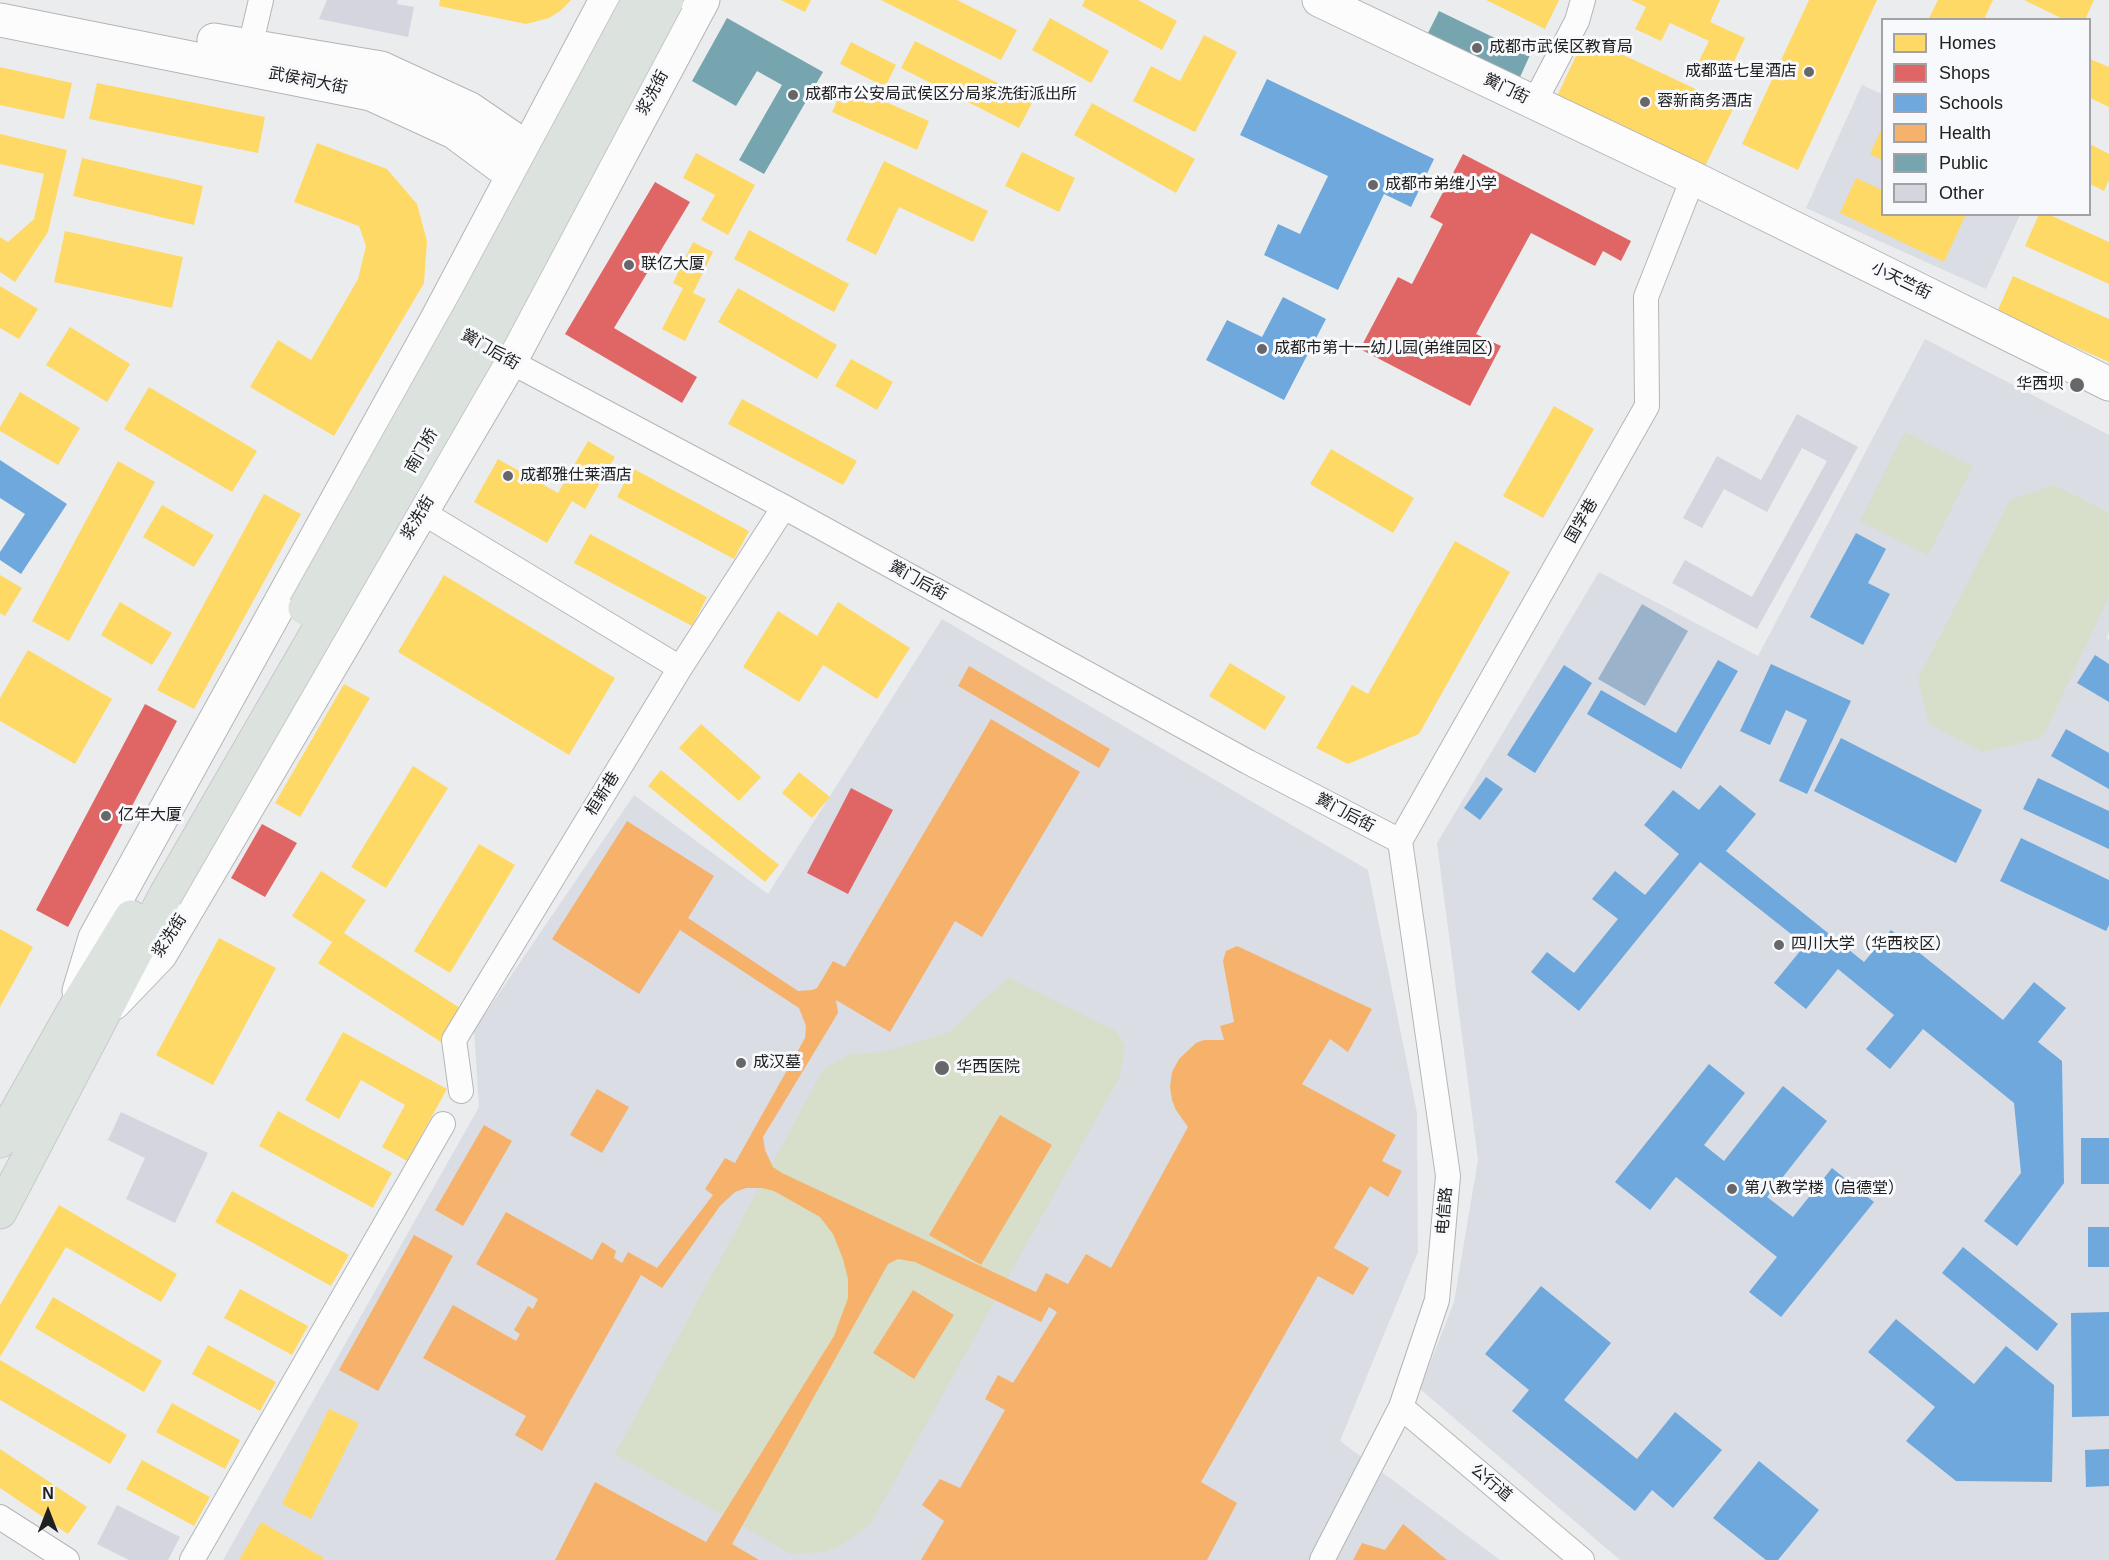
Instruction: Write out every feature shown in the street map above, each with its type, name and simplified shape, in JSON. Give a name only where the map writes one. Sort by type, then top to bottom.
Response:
[{"type":"main road","name":"武侯祠大街","points":[[14,0],[250,47],[381,68],[470,109],[519,161]]},
{"type":"main road","points":[[88,1013],[95,938],[437,318],[606,0]]},
{"type":"main road","name":"南门桥","points":[[157,893],[639,0]]},
{"type":"main road","name":"南门桥","points":[[157,893],[490,333],[667,0]]},
{"type":"main road","name":"浆洗街","points":[[0,1212],[88,1013],[160,955],[510,362],[703,0]]},
{"type":"main road","name":"黉门街","points":[[1319,0],[1693,178]]},
{"type":"main road","name":"武侯祠大街","points":[[0,20],[371,94],[519,161],[594,203]]},
{"type":"main road","name":"小天竺街","points":[[1693,178],[2109,384]]},
{"type":"main road","name":"浆洗街","points":[[0,1141],[88,1013],[157,893]]},
{"type":"street","points":[[250,47],[261,0]]},
{"type":"street","points":[[1534,103],[1577,21],[1583,0]]},
{"type":"street","name":"国学巷","points":[[1400,841],[1647,406],[1646,297],[1693,178]]},
{"type":"street","name":"黉门后街","points":[[437,318],[510,362],[784,507],[1239,757],[1400,841]]},
{"type":"street","name":"桓新巷","points":[[461,1091],[454,1040],[680,668],[784,507]]},
{"type":"street","points":[[422,512],[680,668]]},
{"type":"street","name":"电信路","points":[[1322,1560],[1401,1407],[1437,1300],[1448,1176],[1400,841]]},
{"type":"street","points":[[192,1560],[443,1124]]},
{"type":"street","name":"公行道","points":[[1401,1407],[1582,1560]]},
{"type":"street","points":[[0,1517],[67,1560]]},
{"type":"shaded area","points":[[1862,85],[1881,94],[1881,216],[2020,216],[1986,289],[1806,208]]},
{"type":"shaded area","name":"四川大学（华西校区）","points":[[1925,339],[2109,435],[2109,632],[2106,638],[2109,640],[2109,1560],[1620,1560],[1420,1389],[1454,1302],[1478,1160],[1437,843],[1599,572],[1758,656]]},
{"type":"shaded area","name":"华西医院","points":[[942,619],[1368,870],[1417,1113],[1418,1252],[1340,1441],[1500,1560],[223,1560],[479,1107],[474,1030],[634,795],[768,894]]},
{"type":"green space","points":[[1905,432],[1973,466],[1928,555],[1860,521]]},
{"type":"green space","points":[[2054,485],[2109,513],[2109,597],[2042,738],[1982,752],[1929,724],[1918,679],[2010,500]]},
{"type":"green space","points":[[1009,978],[1116,1031],[1125,1046],[1120,1076],[871,1523],[843,1544],[824,1552],[791,1554],[615,1454],[824,1068],[852,1054],[883,1052],[950,1032]]},
{"type":"water","points":[[1642,604],[1688,631],[1645,706],[1598,679]]},
{"type":"building: Homes","points":[[440,0],[571,0],[549,18],[526,24],[439,6]]},
{"type":"building: Homes","points":[[781,0],[811,0],[805,12]]},
{"type":"building: Homes","points":[[881,0],[957,0],[1017,30],[1001,60]]},
{"type":"building: Homes","points":[[1085,0],[1138,0],[1177,21],[1162,50],[1082,6]]},
{"type":"building: Homes","points":[[1486,0],[1559,0],[1545,29]]},
{"type":"building: Homes","points":[[1631,0],[1720,0],[1710,22],[1745,38],[1728,74],[1699,61],[1709,41],[1670,23],[1661,41],[1635,29],[1646,7]]},
{"type":"building: Homes","name":"成都蓝七星酒店","points":[[1809,0],[1877,0],[1798,170],[1742,144]]},
{"type":"building: Homes","points":[[1938,0],[1993,0],[1985,17],[1987,18],[1929,18]]},
{"type":"building: Homes","points":[[2024,0],[2094,0],[2086,18],[2061,18]]},
{"type":"building: Homes","points":[[1050,18],[1109,51],[1091,83],[1032,50]]},
{"type":"building: Homes","points":[[1204,35],[1237,52],[1195,132],[1133,101],[1151,66],[1180,81]]},
{"type":"building: Homes","name":"蓉新商务酒店","points":[[1585,37],[1734,107],[1705,166],[1557,96]]},
{"type":"building: Homes","points":[[915,41],[1033,101],[1019,128],[901,68]]},
{"type":"building: Homes","points":[[851,42],[896,65],[885,87],[840,64]]},
{"type":"building: Homes","points":[[2091,59],[2109,67],[2109,107],[2091,98]]},
{"type":"building: Homes","points":[[0,67],[72,83],[64,119],[0,105]]},
{"type":"building: Homes","points":[[97,83],[265,117],[258,153],[89,119]]},
{"type":"building: Homes","points":[[845,84],[929,121],[917,150],[832,112]]},
{"type":"building: Homes","points":[[1092,103],[1195,159],[1176,193],[1074,135]]},
{"type":"building: Homes","points":[[1881,130],[1881,160],[1870,154]]},
{"type":"building: Homes","points":[[0,134],[67,150],[48,232],[15,282],[0,272],[0,237],[8,242],[34,219],[44,174],[0,164]]},
{"type":"building: Homes","points":[[317,143],[387,169],[417,204],[427,241],[424,283],[334,436],[250,387],[278,340],[311,360],[358,279],[366,246],[359,226],[294,202]]},
{"type":"building: Homes","points":[[2091,145],[2109,154],[2109,180],[2104,191],[2091,184]]},
{"type":"building: Homes","points":[[1022,152],[1075,178],[1059,212],[1005,186]]},
{"type":"building: Homes","points":[[696,153],[755,185],[728,235],[701,220],[715,195],[683,178]]},
{"type":"building: Homes","points":[[82,158],[203,186],[194,225],[73,196]]},
{"type":"building: Homes","points":[[884,161],[988,211],[973,242],[899,207],[876,255],[846,240]]},
{"type":"building: Homes","points":[[1856,178],[1881,190],[1881,216],[1965,216],[1944,262],[1840,213]]},
{"type":"building: Homes","points":[[2038,216],[2052,216],[2109,242],[2109,284],[2025,246]]},
{"type":"building: Homes","points":[[749,230],[849,284],[834,312],[734,259]]},
{"type":"building: Homes","points":[[65,231],[183,257],[172,308],[54,282]]},
{"type":"building: Homes","points":[[693,242],[713,252],[693,293],[706,299],[685,341],[662,329],[683,288],[673,283]]},
{"type":"building: Homes","points":[[2013,276],[2109,319],[2109,362],[1997,312]]},
{"type":"building: Homes","points":[[0,286],[38,309],[19,339],[0,328]]},
{"type":"building: Homes","points":[[738,288],[837,345],[817,379],[718,322]]},
{"type":"building: Homes","points":[[70,327],[130,364],[107,402],[46,365]]},
{"type":"building: Homes","points":[[851,359],[893,382],[877,410],[835,386]]},
{"type":"building: Homes","points":[[149,387],[257,451],[232,492],[124,429]]},
{"type":"building: Homes","points":[[20,392],[80,428],[58,465],[0,431],[0,427]]},
{"type":"building: Homes","points":[[742,399],[857,461],[843,485],[728,424]]},
{"type":"building: Homes","points":[[1554,406],[1594,429],[1543,518],[1503,496]]},
{"type":"building: Homes","name":"成都雅仕莱酒店","points":[[588,441],[615,457],[585,509],[572,501],[547,543],[474,502],[498,459],[558,493]]},
{"type":"building: Homes","points":[[1331,449],[1414,498],[1393,533],[1310,484]]},
{"type":"building: Homes","points":[[118,461],[155,482],[69,641],[32,621]]},
{"type":"building: Homes","points":[[632,468],[749,531],[734,559],[617,497]]},
{"type":"building: Homes","points":[[264,494],[301,514],[194,709],[157,690]]},
{"type":"building: Homes","points":[[162,505],[214,535],[194,567],[143,537]]},
{"type":"building: Homes","points":[[590,534],[707,597],[692,626],[574,563]]},
{"type":"building: Homes","points":[[1455,541],[1510,572],[1419,734],[1348,764],[1316,748],[1352,685],[1368,694]]},
{"type":"building: Homes","points":[[0,575],[22,588],[5,616],[0,613]]},
{"type":"building: Homes","points":[[444,575],[615,678],[569,755],[398,652]]},
{"type":"building: Homes","points":[[120,602],[172,633],[152,665],[101,635]]},
{"type":"building: Homes","points":[[838,602],[910,648],[877,699],[823,665],[799,702],[743,667],[778,611],[817,636]]},
{"type":"building: Homes","points":[[28,650],[112,699],[75,764],[0,721],[0,698]]},
{"type":"building: Homes","points":[[1230,663],[1286,697],[1265,730],[1209,696]]},
{"type":"building: Homes","points":[[344,684],[370,698],[300,817],[275,803]]},
{"type":"building: Homes","points":[[701,724],[761,777],[739,801],[679,748]]},
{"type":"building: Homes","points":[[413,766],[448,788],[386,888],[351,867]]},
{"type":"building: Homes","points":[[661,770],[779,865],[765,882],[648,786]]},
{"type":"building: Homes","points":[[799,772],[830,797],[812,818],[782,793]]},
{"type":"building: Homes","points":[[479,844],[515,865],[450,973],[414,951]]},
{"type":"building: Homes","points":[[321,871],[366,900],[344,933],[463,1010],[441,1042],[318,963],[332,942],[292,916]]},
{"type":"building: Homes","points":[[0,929],[33,947],[0,1007]]},
{"type":"building: Homes","points":[[219,938],[276,968],[213,1085],[156,1055]]},
{"type":"building: Homes","points":[[343,1032],[447,1089],[407,1161],[382,1147],[405,1105],[361,1080],[339,1119],[305,1100]]},
{"type":"building: Homes","points":[[278,1111],[392,1173],[373,1208],[259,1146]]},
{"type":"building: Homes","points":[[232,1191],[349,1255],[331,1286],[215,1222]]},
{"type":"building: Homes","points":[[59,1205],[177,1274],[161,1302],[66,1247],[0,1357],[0,1305]]},
{"type":"building: Homes","points":[[240,1289],[308,1326],[292,1355],[224,1318]]},
{"type":"building: Homes","points":[[53,1297],[162,1361],[144,1392],[35,1328]]},
{"type":"building: Homes","points":[[208,1345],[276,1382],[260,1411],[192,1374]]},
{"type":"building: Homes","points":[[0,1360],[127,1435],[110,1464],[0,1400]]},
{"type":"building: Homes","points":[[172,1403],[240,1440],[225,1469],[156,1432]]},
{"type":"building: Homes","points":[[329,1409],[359,1423],[311,1519],[282,1504]]},
{"type":"building: Homes","points":[[0,1449],[87,1507],[68,1534],[0,1488]]},
{"type":"building: Homes","points":[[142,1460],[210,1497],[194,1526],[126,1489]]},
{"type":"building: Homes","points":[[261,1522],[324,1558],[323,1560],[239,1560]]},
{"type":"building: Shops","points":[[1463,154],[1631,241],[1621,261],[1603,251],[1595,266],[1531,233],[1476,334],[1501,346],[1470,406],[1360,349],[1398,277],[1412,284],[1443,224],[1430,217]]},
{"type":"building: Shops","name":"联亿大厦","points":[[655,182],[690,202],[614,328],[697,377],[682,403],[565,334]]},
{"type":"building: Shops","name":"亿年大厦","points":[[145,704],[177,721],[68,927],[36,910]]},
{"type":"building: Shops","points":[[851,788],[893,810],[848,894],[807,873]]},
{"type":"building: Shops","points":[[262,824],[297,843],[265,897],[231,878]]},
{"type":"building: Schools","name":"成都市弟维小学","points":[[1267,79],[1434,159],[1411,207],[1384,194],[1338,290],[1264,255],[1278,224],[1300,234],[1328,176],[1240,135]]},
{"type":"building: Schools","name":"成都市第十一幼儿园(弟维园区)","points":[[1283,297],[1326,319],[1284,400],[1206,360],[1227,320],[1262,337]]},
{"type":"building: Schools","points":[[0,460],[67,504],[21,574],[0,560],[0,552],[25,514],[0,498]]},
{"type":"building: Schools","points":[[1856,533],[1886,549],[1868,583],[1890,594],[1863,645],[1810,617]]},
{"type":"building: Schools","points":[[2095,655],[2109,664],[2109,702],[2077,683]]},
{"type":"building: Schools","points":[[1718,660],[1738,671],[1681,769],[1587,714],[1601,690],[1676,733]]},
{"type":"building: Schools","points":[[1771,664],[1851,701],[1807,794],[1779,781],[1807,720],[1786,710],[1770,745],[1740,731]]},
{"type":"building: Schools","points":[[1564,665],[1592,683],[1535,773],[1507,755]]},
{"type":"building: Schools","points":[[2066,729],[2109,753],[2109,789],[2051,756]]},
{"type":"building: Schools","points":[[1841,738],[1982,810],[1956,863],[1814,791]]},
{"type":"building: Schools","points":[[1486,777],[1503,789],[1480,820],[1464,808]]},
{"type":"building: Schools","points":[[2038,778],[2109,811],[2109,849],[2023,809]]},
{"type":"building: Schools","points":[[1720,785],[1756,814],[1726,851],[1864,962],[1891,930],[2003,1020],[2034,982],[2066,1008],[2038,1042],[2062,1061],[2064,1183],[2017,1246],[1984,1221],[2021,1173],[2014,1103],[1923,1029],[1890,1069],[1866,1049],[1894,1015],[1838,969],[1806,1009],[1774,983],[1805,945],[1700,862],[1579,1011],[1531,972],[1547,952],[1574,973],[1618,919],[1592,899],[1615,871],[1645,895],[1679,854],[1644,825],[1673,790],[1699,810]]},
{"type":"building: Schools","points":[[2021,838],[2109,880],[2109,925],[2106,931],[2000,881]]},
{"type":"building: Schools","name":"第八教学楼（启德堂）","points":[[1709,1064],[1745,1093],[1704,1145],[1724,1161],[1783,1086],[1827,1121],[1767,1197],[1793,1217],[1832,1168],[1874,1202],[1781,1317],[1749,1292],[1777,1257],[1676,1177],[1650,1210],[1615,1182]]},
{"type":"building: Schools","points":[[2081,1138],[2109,1138],[2109,1184],[2081,1184]]},
{"type":"building: Schools","points":[[2088,1227],[2109,1227],[2109,1267],[2088,1267]]},
{"type":"building: Schools","points":[[1963,1247],[2058,1324],[2037,1351],[1942,1273]]},
{"type":"building: Schools","points":[[1541,1286],[1611,1343],[1564,1400],[1637,1459],[1675,1412],[1722,1450],[1673,1508],[1652,1490],[1635,1511],[1512,1411],[1529,1390],[1485,1354]]},
{"type":"building: Schools","points":[[2109,1312],[2109,1416],[2072,1417],[2071,1313]]},
{"type":"building: Schools","points":[[1896,1319],[1974,1384],[2006,1346],[2054,1385],[2052,1482],[1956,1481],[1906,1441],[1935,1407],[1868,1352]]},
{"type":"building: Schools","points":[[2109,1449],[2109,1486],[2086,1487],[2085,1450]]},
{"type":"building: Schools","points":[[1759,1461],[1819,1510],[1778,1560],[1766,1560],[1713,1518]]},
{"type":"building: Health","points":[[969,666],[1110,749],[1099,768],[958,686]]},
{"type":"building: Health","points":[[991,719],[1080,772],[982,937],[955,921],[890,1032],[836,1000],[838,1013],[763,1137],[765,1150],[773,1167],[1036,1292],[1046,1273],[1068,1284],[1086,1254],[1111,1268],[1188,1127],[1172,1100],[1170,1087],[1172,1072],[1179,1059],[1196,1043],[1204,1040],[1224,1040],[1220,1026],[1234,1022],[1223,961],[1226,951],[1237,946],[1372,1009],[1348,1052],[1330,1039],[1302,1084],[1396,1135],[1382,1161],[1402,1171],[1388,1197],[1370,1186],[1334,1248],[1369,1268],[1353,1295],[1318,1276],[1201,1482],[1237,1503],[1207,1560],[921,1560],[944,1521],[922,1505],[940,1479],[960,1488],[1005,1410],[985,1399],[998,1375],[1013,1383],[1057,1312],[1049,1307],[1041,1322],[915,1262],[898,1259],[888,1264],[732,1544],[759,1560],[555,1560],[595,1482],[706,1542],[834,1336],[848,1298],[848,1279],[833,1234],[820,1217],[774,1191],[746,1188],[735,1192],[720,1206],[662,1288],[641,1275],[542,1451],[515,1435],[526,1416],[423,1358],[453,1305],[516,1341],[520,1334],[514,1330],[528,1306],[533,1309],[538,1299],[476,1264],[506,1212],[592,1260],[602,1242],[616,1251],[614,1258],[622,1263],[628,1252],[657,1268],[713,1195],[705,1189],[725,1158],[735,1163],[805,1038],[806,1026],[799,1008],[680,930],[639,994],[552,939],[627,821],[714,876],[688,918],[798,991],[817,988],[833,961],[845,967]]},
{"type":"building: Health","points":[[597,1089],[629,1107],[602,1153],[570,1135]]},
{"type":"building: Health","points":[[1000,1115],[1052,1145],[981,1265],[929,1235]]},
{"type":"building: Health","points":[[484,1125],[512,1141],[463,1226],[435,1210]]},
{"type":"building: Health","points":[[414,1235],[453,1256],[378,1391],[339,1370]]},
{"type":"building: Health","points":[[913,1290],[954,1315],[914,1379],[873,1353]]},
{"type":"building: Health","points":[[1403,1524],[1447,1560],[1353,1560],[1362,1543],[1385,1550]]},
{"type":"building: Public","name":"成都市武侯区教育局","points":[[1439,11],[1530,55],[1516,86],[1424,41]]},
{"type":"building: Public","name":"成都市公安局武侯区分局浆洗街派出所","points":[[727,18],[823,72],[764,174],[739,160],[782,85],[757,71],[736,106],[692,81]]},
{"type":"building: Other","points":[[327,0],[398,0],[397,4],[414,7],[408,37],[319,19]]},
{"type":"building: Other","points":[[1797,414],[1858,447],[1757,629],[1672,583],[1685,560],[1752,597],[1827,461],[1802,448],[1767,512],[1724,489],[1702,528],[1683,518],[1717,456],[1761,480]]},
{"type":"building: Other","points":[[121,1112],[208,1153],[175,1223],[126,1199],[145,1158],[108,1140]]},
{"type":"building: Other","points":[[117,1505],[180,1537],[168,1560],[129,1560],[97,1544]]},
{"type":"place","name":"成都市武侯区教育局","points":[[1477,48]]},
{"type":"place","name":"成都蓝七星酒店","points":[[1809,72]]},
{"type":"place","name":"成都市公安局武侯区分局浆洗街派出所","points":[[793,95]]},
{"type":"place","name":"蓉新商务酒店","points":[[1645,102]]},
{"type":"place","name":"成都市弟维小学","points":[[1373,185]]},
{"type":"place","name":"联亿大厦","points":[[629,265]]},
{"type":"place","name":"成都市第十一幼儿园(弟维园区)","points":[[1262,349]]},
{"type":"place","name":"华西坝","points":[[2077,385]]},
{"type":"place","name":"成都雅仕莱酒店","points":[[508,476]]},
{"type":"place","name":"亿年大厦","points":[[106,816]]},
{"type":"place","name":"四川大学（华西校区）","points":[[1779,945]]},
{"type":"place","name":"成汉墓","points":[[741,1063]]},
{"type":"place","name":"华西医院","points":[[942,1068]]},
{"type":"place","name":"第八教学楼（启德堂）","points":[[1732,1189]]}]
